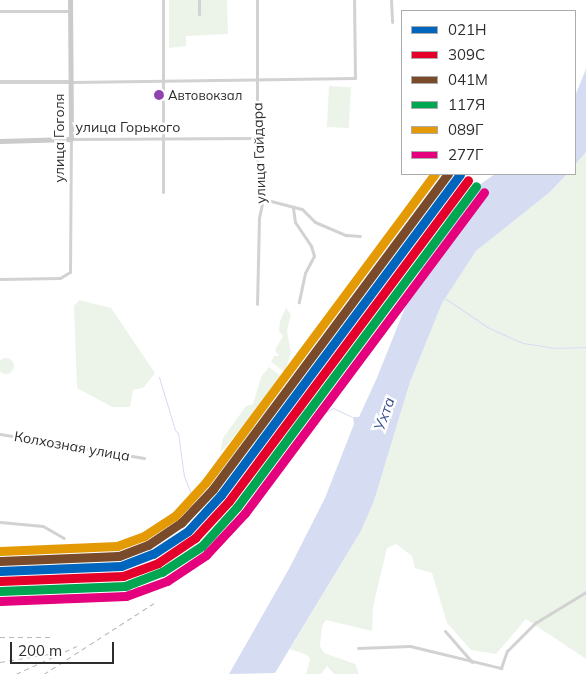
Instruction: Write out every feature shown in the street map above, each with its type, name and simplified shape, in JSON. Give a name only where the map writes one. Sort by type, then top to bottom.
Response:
[{"type":"main road","name":"улица Гоголя","points":[[70,0],[70,139]]},
{"type":"main road","name":"улица Горького","points":[[0,141],[70,139]]},
{"type":"street","points":[[163,192],[164,0]]},
{"type":"street","points":[[199,14],[200,0]]},
{"type":"street","name":"улица Гайдара","points":[[257,0],[257,171],[263,199],[258,218],[257,304]]},
{"type":"street","points":[[0,82],[257,81],[355,78],[354,0]]},
{"type":"street","points":[[391,0],[392,22]]},
{"type":"street","points":[[0,11],[70,11]]},
{"type":"street","name":"улица Горького","points":[[70,139],[257,138]]},
{"type":"street","name":"улица Гоголя","points":[[0,279],[68,275],[72,266],[70,139]]},
{"type":"street","points":[[263,199],[302,209],[315,222],[338,232],[360,236]]},
{"type":"street","points":[[293,208],[295,222],[312,246],[314,256],[305,273],[298,302]]},
{"type":"street","name":"Колхозная улица","points":[[0,434],[144,458]]},
{"type":"street","points":[[0,522],[43,526],[64,538]]},
{"type":"street","points":[[504,674],[501,668],[508,651],[530,628],[586,592]]},
{"type":"street","points":[[445,631],[472,662]]},
{"type":"street","points":[[358,648],[410,646],[501,668]]},
{"type":"shaded area","points":[[169,0],[227,0],[228,34],[186,36],[186,46],[169,48]]},
{"type":"shaded area","points":[[329,86],[351,87],[349,128],[327,127]]},
{"type":"shaded area","points":[[586,152],[586,659],[526,619],[496,654],[471,650],[447,623],[432,573],[415,568],[412,556],[396,544],[387,548],[373,607],[372,631],[326,620],[322,626],[320,646],[324,653],[355,664],[359,674],[334,674],[327,666],[321,674],[306,674],[310,659],[307,655],[290,649],[361,531],[374,501],[410,382],[441,303],[476,251],[550,192],[566,175],[576,175],[576,164]]},
{"type":"shaded area","points":[[79,300],[111,308],[155,373],[143,388],[133,390],[130,407],[112,407],[77,388],[74,306]]},
{"type":"shaded area","points":[[286,308],[291,314],[287,331],[291,353],[285,372],[271,362],[274,356],[279,356],[275,350],[283,336],[279,331],[280,321]]},
{"type":"shaded area","points":[[3,359],[9,359],[13,363],[13,369],[9,373],[3,373],[-1,369],[-1,363]]},
{"type":"shaded area","points":[[269,367],[283,378],[220,453],[223,438],[246,406],[253,404],[261,377]]},
{"type":"shaded area","points":[[269,405],[272,407],[256,432],[221,482],[217,482],[219,461]]},
{"type":"water","points":[[586,69],[586,152],[576,164],[576,94]]},
{"type":"water","name":"Ухта","points":[[494,175],[566,175],[550,192],[476,251],[442,303],[410,382],[374,501],[361,531],[275,673],[229,674],[290,567],[325,498],[354,424],[353,417],[359,417],[376,380],[423,263],[448,216],[465,195]]},
{"type":"waterway","points":[[443,297],[489,328],[523,343],[554,348],[586,347]]},
{"type":"waterway","points":[[159,377],[175,430],[178,433],[184,476],[194,501],[203,510]]},
{"type":"waterway","points":[[311,410],[324,413],[333,408],[352,417]]},
{"type":"waterway","points":[[209,515],[220,518],[237,508],[303,409],[307,409]]},
{"type":"railway","points":[[0,560],[60,559],[122,551]]},
{"type":"railway","points":[[74,601],[109,596],[144,585]]},
{"type":"railway","points":[[44,674],[154,603]]},
{"type":"railway","points":[[0,637],[52,637]]},
{"type":"railway","points":[[16,674],[77,646]]},
{"type":"railway","points":[[0,662],[55,653]]},
{"type":"transit line","name":"089Г","points":[[0,551],[117,546],[144,536],[175,516],[206,482],[434,175]]},
{"type":"transit line","name":"041М","points":[[0,561],[119,556],[148,545],[181,523],[213,489],[447,175]]},
{"type":"transit line","name":"021Н","points":[[0,571],[121,566],[153,554],[188,531],[221,495],[459,175]]},
{"type":"transit line","name":"309С","points":[[0,581],[123,576],[158,563],[195,538],[229,501],[468,180]]},
{"type":"transit line","name":"117Я","points":[[0,591],[125,586],[162,572],[202,546],[237,507],[476,186]]},
{"type":"transit line","name":"277Г","points":[[0,601],[126,596],[167,581],[206,555],[245,513],[484,192]]},
{"type":"place","name":"Автовокзал","points":[[159,95]]}]
